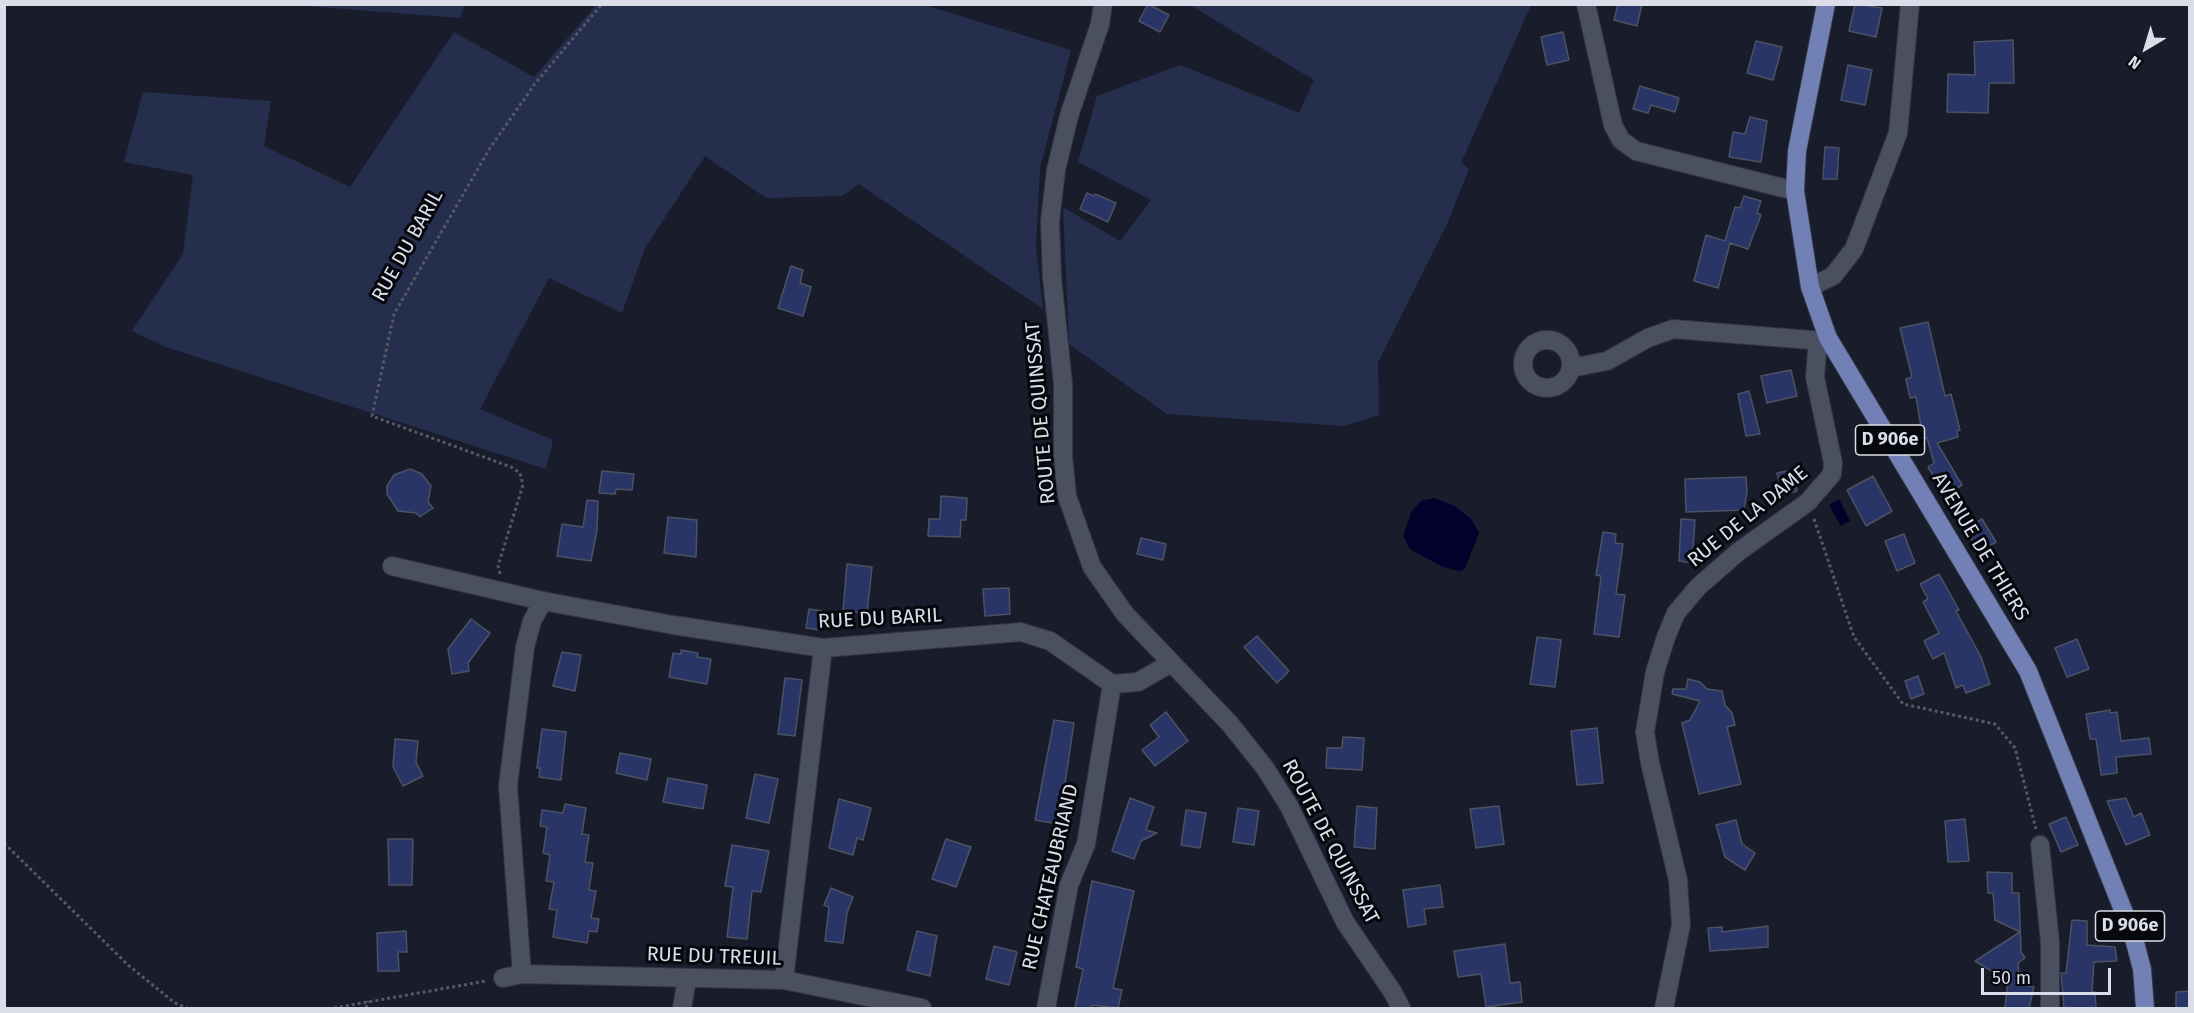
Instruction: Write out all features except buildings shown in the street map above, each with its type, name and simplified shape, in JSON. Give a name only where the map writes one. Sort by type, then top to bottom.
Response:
[{"type":"main road","name":"AVENUE DE THIERS","points":[[1826,4],[1797,151],[1795,191],[1810,287],[1825,340],[2028,671],[2133,935],[2142,969],[2145,1008]]},
{"type":"street","name":"ROUTE DE QUINSSAT","points":[[1103,4],[1100,24],[1067,127],[1056,170],[1050,221],[1052,276],[1063,384],[1063,456],[1067,496],[1092,567],[1125,614],[1230,724],[1265,768],[1289,806],[1345,922],[1401,1008]]},
{"type":"street","points":[[1586,4],[1613,125],[1621,140],[1636,151],[1795,191]]},
{"type":"street","points":[[1810,287],[1833,276],[1854,249],[1898,133],[1911,4]]},
{"type":"street","points":[[1571,369],[1607,361],[1648,338],[1673,329],[1825,340]]},
{"type":"street","name":"RUE DE LA DAME","points":[[1664,1008],[1681,925],[1678,880],[1650,763],[1646,732],[1655,672],[1665,637],[1676,613],[1698,587],[1738,552],[1808,502],[1832,474],[1833,463],[1815,377],[1817,351],[1825,340]]},
{"type":"street","points":[[392,567],[498,591]]},
{"type":"street","name":"RUE DU BARIL","points":[[498,591],[673,625],[823,648],[1021,632],[1050,641],[1112,684]]},
{"type":"street","points":[[522,974],[508,786],[525,647],[532,621],[543,601]]},
{"type":"street","points":[[784,980],[823,648]]},
{"type":"street","points":[[1112,684],[1138,682],[1171,663]]},
{"type":"street","name":"RUE CHATEAUBRIAND","points":[[1046,1008],[1069,885],[1086,844],[1112,684]]},
{"type":"street","points":[[2040,845],[2049,942],[2050,1008]]},
{"type":"street","name":"RUE DU TREUIL","points":[[503,978],[522,974],[784,980],[922,1008]]},
{"type":"street","points":[[682,1008],[687,978]]},
{"type":"path","name":"RUE DU BARIL","points":[[498,591],[498,566],[523,485],[520,473],[511,467],[372,416],[394,314],[490,147],[534,85],[602,4]]},
{"type":"path","points":[[1808,502],[1854,637],[1903,704],[1995,724],[2015,748],[2040,845]]},
{"type":"path","points":[[4,843],[128,965],[175,1003],[187,1008]]},
{"type":"path","points":[[334,1008],[503,978]]},
{"type":"path","points":[[366,1008],[368,1001]]},
{"type":"shaded area","points":[[597,4],[925,5],[1071,50],[1040,168],[1036,246],[1043,309],[859,184],[842,196],[766,198],[705,156],[645,248],[622,313],[549,278],[480,409],[553,440],[546,469],[166,347],[132,331],[183,254],[193,175],[124,162],[143,92],[271,101],[264,146],[350,187],[454,32],[534,77]]},
{"type":"shaded area","points":[[294,5],[465,5],[460,18]]},
{"type":"shaded area","points":[[1190,5],[1531,5],[1461,163],[1469,169],[1447,224],[1378,363],[1379,415],[1344,426],[1167,414],[1069,344],[1063,207],[1120,241],[1151,200],[1078,162],[1097,96],[1180,65],[1299,113],[1314,80]]},
{"type":"shaded area","points":[[1434,498],[1455,506],[1471,519],[1479,533],[1465,569],[1459,571],[1443,567],[1410,549],[1403,536],[1411,512],[1421,501]]},
{"type":"shaded area","points":[[1839,499],[1850,521],[1841,526],[1829,505]]}]
